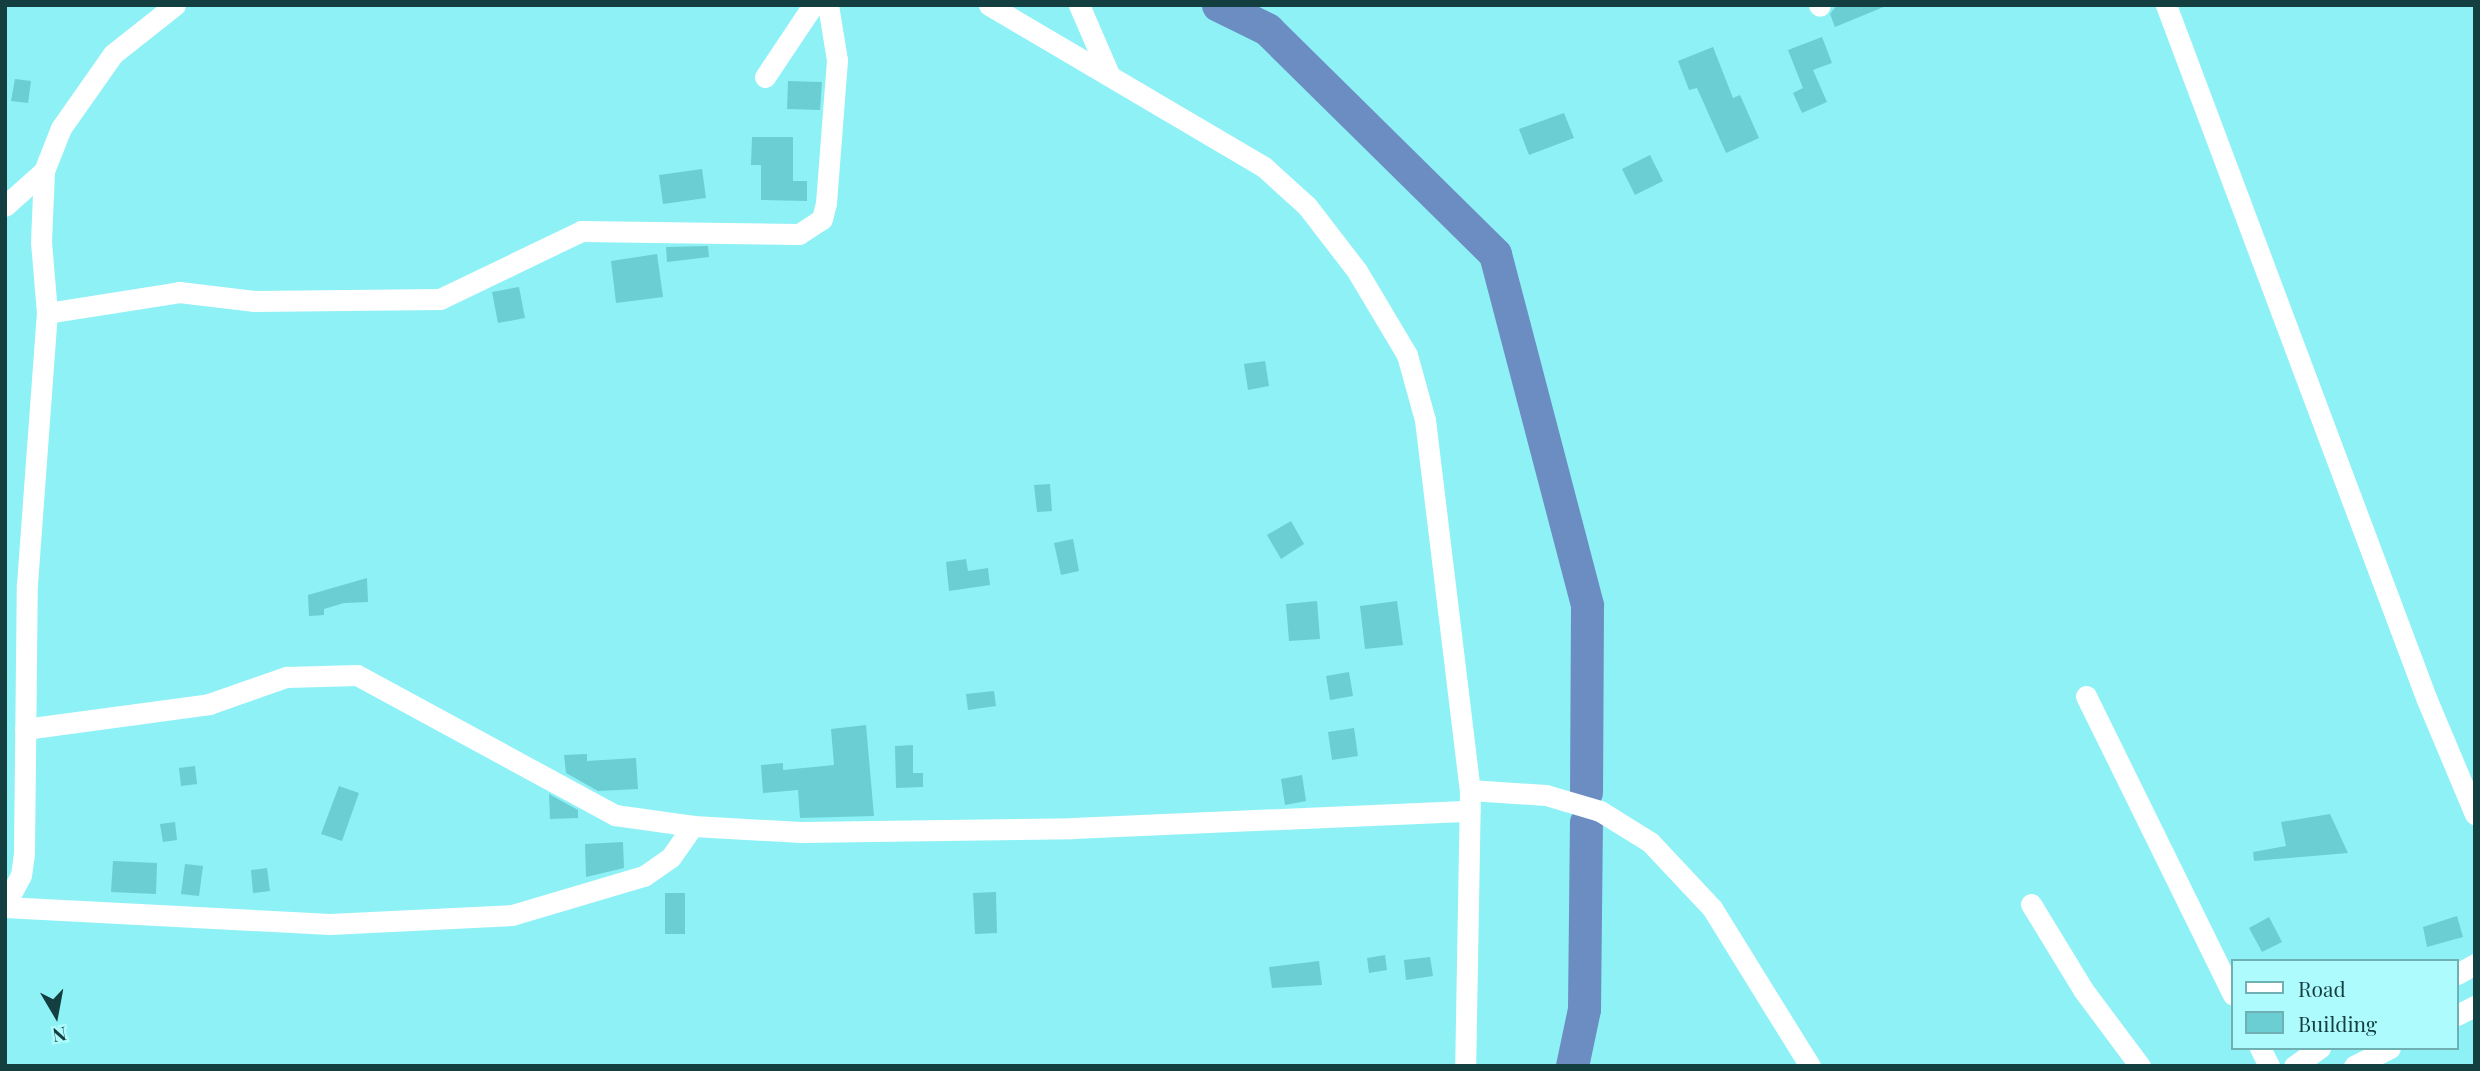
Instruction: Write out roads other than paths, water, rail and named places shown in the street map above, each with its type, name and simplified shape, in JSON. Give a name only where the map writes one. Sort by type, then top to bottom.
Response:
[{"type":"street","points":[[5,894],[17,882],[24,853],[27,584],[47,313],[41,242],[44,171],[61,128],[113,54],[175,5]]},
{"type":"street","points":[[765,77],[813,5]]},
{"type":"street","points":[[47,313],[179,292],[254,301],[440,299],[581,231],[799,234],[822,219],[826,203],[837,60],[828,5]]},
{"type":"street","points":[[989,5],[1108,72],[1265,167],[1307,206],[1357,271],[1407,355],[1426,420],[1470,801],[1465,1066]]},
{"type":"street","points":[[1079,5],[1108,72]]},
{"type":"street","points":[[2166,5],[2475,814]]},
{"type":"street","points":[[5,205],[44,171]]},
{"type":"street","points":[[25,729],[209,704],[286,677],[357,675],[615,815],[693,826],[801,832],[1073,828],[1546,795],[1600,811],[1650,842],[1712,908],[1810,1066]]},
{"type":"street","points":[[2086,696],[2232,993]]},
{"type":"street","points":[[5,907],[330,924],[512,915],[644,876],[671,857],[693,826]]},
{"type":"street","points":[[2031,904],[2084,991],[2140,1066]]},
{"type":"street","points":[[2459,973],[2475,964]]},
{"type":"street","points":[[2459,1014],[2475,1006]]},
{"type":"street","points":[[2261,1050],[2269,1066]]},
{"type":"street","points":[[2294,1066],[2317,1050]]},
{"type":"street","points":[[2354,1066],[2386,1050]]},
{"type":"waterway","points":[[1218,5],[1267,29],[1495,254],[1587,605],[1586,792]]},
{"type":"waterway","points":[[1572,1066],[1584,1009],[1586,822]]}]
